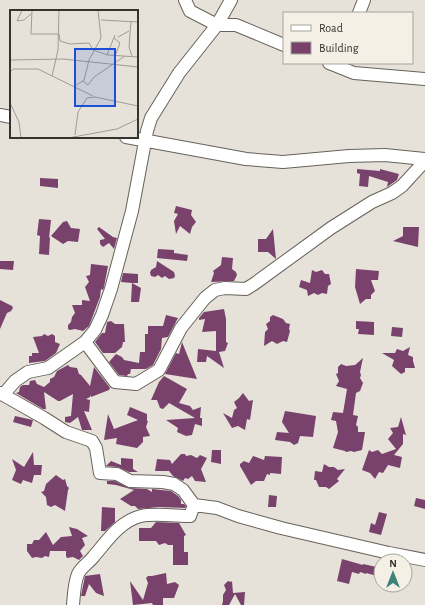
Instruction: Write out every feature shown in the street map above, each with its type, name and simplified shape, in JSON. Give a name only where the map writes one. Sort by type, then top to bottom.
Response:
[{"type":"street","points":[[185,0],[190,11],[217,25],[236,25],[283,45]]},
{"type":"street","points":[[231,0],[217,25],[179,73],[157,106],[151,118],[145,141],[132,211],[111,288],[95,330],[85,342],[48,368],[28,372],[15,381],[1,394],[66,432],[92,441],[96,448],[100,473],[117,474],[130,481],[163,482],[174,484],[183,490],[194,505],[217,508],[238,516],[281,528],[425,560]]},
{"type":"street","points":[[359,12],[364,0]]},
{"type":"street","points":[[335,64],[354,73],[424,76]]},
{"type":"street","points":[[0,115],[10,116]]},
{"type":"street","points":[[131,138],[246,158],[283,162],[349,156],[378,156],[425,160]]},
{"type":"street","points":[[85,342],[115,382],[136,384],[159,370],[181,328],[206,298],[215,290],[225,288],[246,288],[254,284],[331,228],[372,202],[392,193],[402,186],[425,160]]},
{"type":"street","points":[[73,605],[78,573],[118,529],[141,516],[190,516],[194,505]]},
{"type":"building","points":[[357,169],[380,171],[380,169],[399,174],[397,180],[387,187],[388,182],[369,176],[368,187],[359,186],[360,174],[357,173]]},
{"type":"building","points":[[40,178],[58,179],[58,188],[40,186]]},
{"type":"building","points":[[176,206],[192,210],[191,215],[196,222],[192,227],[190,234],[180,226],[176,234],[174,221],[178,214],[174,213]]},
{"type":"building","points":[[39,219],[51,220],[49,255],[39,254],[40,236],[37,235]]},
{"type":"building","points":[[67,221],[71,228],[80,229],[78,242],[68,241],[63,244],[51,236],[63,222]]},
{"type":"building","points":[[99,227],[113,237],[117,238],[114,249],[109,243],[103,247],[100,244],[100,240],[105,239],[97,229]]},
{"type":"building","points":[[403,227],[419,227],[418,247],[393,241],[403,236]]},
{"type":"building","points":[[273,229],[276,259],[268,252],[258,252],[258,239],[266,239]]},
{"type":"building","points":[[158,249],[174,250],[174,253],[188,255],[187,261],[157,258]]},
{"type":"building","points":[[222,257],[233,258],[232,269],[237,275],[234,281],[211,282],[214,273],[213,271],[221,265]]},
{"type":"building","points":[[0,261],[14,261],[13,270],[0,269]]},
{"type":"building","points":[[157,261],[174,272],[174,278],[169,279],[165,276],[162,278],[158,275],[155,277],[151,276],[151,270],[156,267]]},
{"type":"building","points":[[91,264],[108,266],[104,287],[103,290],[101,289],[100,297],[89,326],[83,331],[75,329],[70,330],[68,329],[68,325],[75,313],[72,305],[82,305],[82,300],[90,301],[85,287],[89,282],[86,276],[90,275]]},
{"type":"building","points":[[356,269],[379,271],[378,280],[371,280],[375,291],[371,295],[371,299],[366,299],[360,304],[355,287]]},
{"type":"building","points":[[312,270],[316,272],[322,270],[325,274],[329,274],[331,284],[328,286],[327,294],[322,293],[318,295],[314,293],[308,296],[307,290],[299,287],[301,280],[310,283]]},
{"type":"building","points":[[123,273],[138,274],[138,283],[121,282]]},
{"type":"building","points":[[132,283],[141,288],[139,302],[131,302]]},
{"type":"building","points":[[0,300],[13,308],[7,313],[0,329]]},
{"type":"building","points":[[224,309],[226,319],[226,342],[228,343],[225,351],[219,352],[224,368],[207,356],[206,362],[197,362],[198,349],[216,351],[216,331],[202,332],[205,319],[199,320],[199,318],[204,312]]},
{"type":"building","points":[[166,315],[178,318],[168,337],[162,338],[161,349],[153,365],[146,369],[131,369],[130,374],[127,376],[119,375],[109,362],[116,354],[124,360],[139,363],[140,352],[145,352],[145,334],[148,334],[148,326],[163,326]]},
{"type":"building","points":[[273,315],[290,324],[287,342],[283,341],[277,344],[272,341],[264,346],[265,332],[268,329],[266,324],[270,321],[270,317]]},
{"type":"building","points":[[111,321],[115,324],[124,324],[125,342],[123,342],[122,347],[115,353],[103,353],[95,342],[102,333],[105,333],[107,322]]},
{"type":"building","points":[[356,321],[374,322],[374,335],[358,334],[359,329],[356,329]]},
{"type":"building","points":[[392,327],[403,328],[402,337],[391,336]]},
{"type":"building","points":[[44,334],[48,336],[52,334],[55,336],[55,342],[60,344],[56,353],[45,361],[29,363],[29,356],[32,356],[32,353],[39,353],[33,337],[42,336]]},
{"type":"building","points":[[182,342],[197,379],[165,374],[176,353],[179,354]]},
{"type":"building","points":[[410,347],[408,355],[413,357],[415,368],[405,368],[405,372],[401,374],[392,366],[394,360],[382,353],[395,353],[397,349],[403,351]]},
{"type":"building","points":[[363,358],[360,378],[363,383],[360,391],[356,393],[353,415],[358,416],[356,425],[358,427],[358,432],[365,432],[362,450],[346,452],[333,448],[338,432],[336,421],[331,420],[333,412],[343,413],[347,389],[336,386],[339,381],[336,374],[338,373],[338,367],[341,364],[346,366],[355,365]]},
{"type":"building","points":[[68,365],[70,367],[77,368],[79,374],[90,386],[94,367],[110,388],[109,390],[91,397],[90,395],[90,397],[86,399],[90,400],[89,412],[84,411],[92,430],[82,430],[78,417],[70,423],[65,422],[65,417],[71,416],[73,394],[58,401],[44,392],[46,409],[43,409],[16,393],[19,392],[20,387],[23,385],[29,385],[30,381],[35,380],[37,384],[44,387],[50,382],[50,379],[54,377],[57,371]]},
{"type":"building","points":[[164,376],[187,389],[179,403],[190,406],[193,410],[201,407],[200,418],[202,418],[202,426],[195,424],[192,435],[186,436],[177,432],[178,428],[166,420],[195,418],[169,403],[163,409],[160,408],[157,400],[151,400],[159,382]]},
{"type":"building","points":[[243,393],[249,401],[253,400],[250,420],[247,419],[245,430],[238,426],[232,428],[223,413],[232,418],[234,410],[237,408],[234,402]]},
{"type":"building","points":[[130,407],[147,414],[148,421],[146,427],[150,436],[143,437],[143,442],[137,448],[116,444],[117,438],[104,440],[108,414],[114,429],[138,420],[127,415]]},
{"type":"building","points":[[285,411],[316,416],[313,437],[300,436],[298,443],[294,445],[290,442],[275,440],[277,432],[289,433],[282,422]]},
{"type":"building","points":[[15,416],[33,420],[31,427],[13,422]]},
{"type":"building","points":[[401,417],[406,435],[403,434],[403,444],[394,455],[402,457],[400,468],[388,465],[383,473],[379,472],[375,479],[370,473],[362,470],[369,450],[372,452],[378,450],[382,454],[396,449],[388,439],[393,433],[390,428],[398,427]]},
{"type":"building","points":[[212,450],[221,450],[221,464],[211,462]]},
{"type":"building","points":[[33,452],[34,465],[42,465],[41,475],[34,475],[32,483],[23,480],[21,484],[12,480],[16,470],[12,459],[24,467]]},
{"type":"building","points":[[181,454],[185,454],[186,456],[191,455],[197,458],[200,455],[207,458],[201,469],[206,482],[195,481],[192,476],[188,479],[185,478],[183,481],[173,476],[169,471],[155,471],[157,459],[170,460],[172,464]]},
{"type":"building","points":[[253,456],[264,460],[265,456],[282,457],[281,474],[267,474],[264,481],[256,481],[251,485],[240,464],[244,461],[249,463]]},
{"type":"building","points":[[121,458],[133,459],[133,469],[138,472],[129,472],[118,467],[106,466],[111,461],[121,465]]},
{"type":"building","points":[[324,464],[338,470],[345,469],[337,479],[339,481],[329,489],[326,487],[319,487],[316,480],[314,480],[315,471],[322,472]]},
{"type":"building","points":[[56,475],[63,480],[65,479],[69,488],[65,511],[55,505],[51,507],[47,505],[46,497],[41,492],[44,491],[46,484]]},
{"type":"building","points":[[107,481],[115,481],[129,488],[147,489],[152,492],[152,489],[171,491],[178,496],[181,500],[181,504],[186,506],[185,508],[159,507],[138,509],[120,499],[134,490],[107,484]]},
{"type":"building","points":[[269,495],[277,496],[276,507],[268,507]]},
{"type":"building","points":[[416,498],[425,500],[425,509],[414,506]]},
{"type":"building","points":[[102,507],[115,508],[115,522],[105,531],[101,531]]},
{"type":"building","points":[[379,512],[387,514],[381,535],[369,532],[371,523],[375,525]]},
{"type":"building","points":[[156,522],[179,523],[186,535],[184,536],[184,552],[188,552],[188,565],[173,565],[173,545],[168,545],[165,543],[159,545],[156,541],[139,541],[139,528],[151,528]]},
{"type":"building","points":[[69,527],[77,529],[88,536],[82,538],[85,545],[80,551],[83,556],[79,560],[73,557],[67,558],[66,551],[50,551],[49,557],[45,556],[42,558],[32,558],[27,551],[27,544],[32,544],[34,540],[39,540],[46,532],[53,545],[61,537],[72,536]]},
{"type":"building","points":[[342,559],[373,566],[373,575],[352,572],[349,584],[337,581]]},
{"type":"building","points":[[166,573],[167,584],[175,582],[179,585],[174,598],[163,598],[163,605],[153,605],[152,603],[133,605],[130,581],[143,600],[148,583],[146,578],[148,576]]},
{"type":"building","points":[[100,574],[104,596],[96,593],[89,584],[85,596],[81,596],[85,576]]},
{"type":"building","points":[[228,581],[232,581],[233,593],[245,592],[244,605],[241,605],[235,594],[229,605],[222,605],[223,595],[226,590],[224,585]]}]
